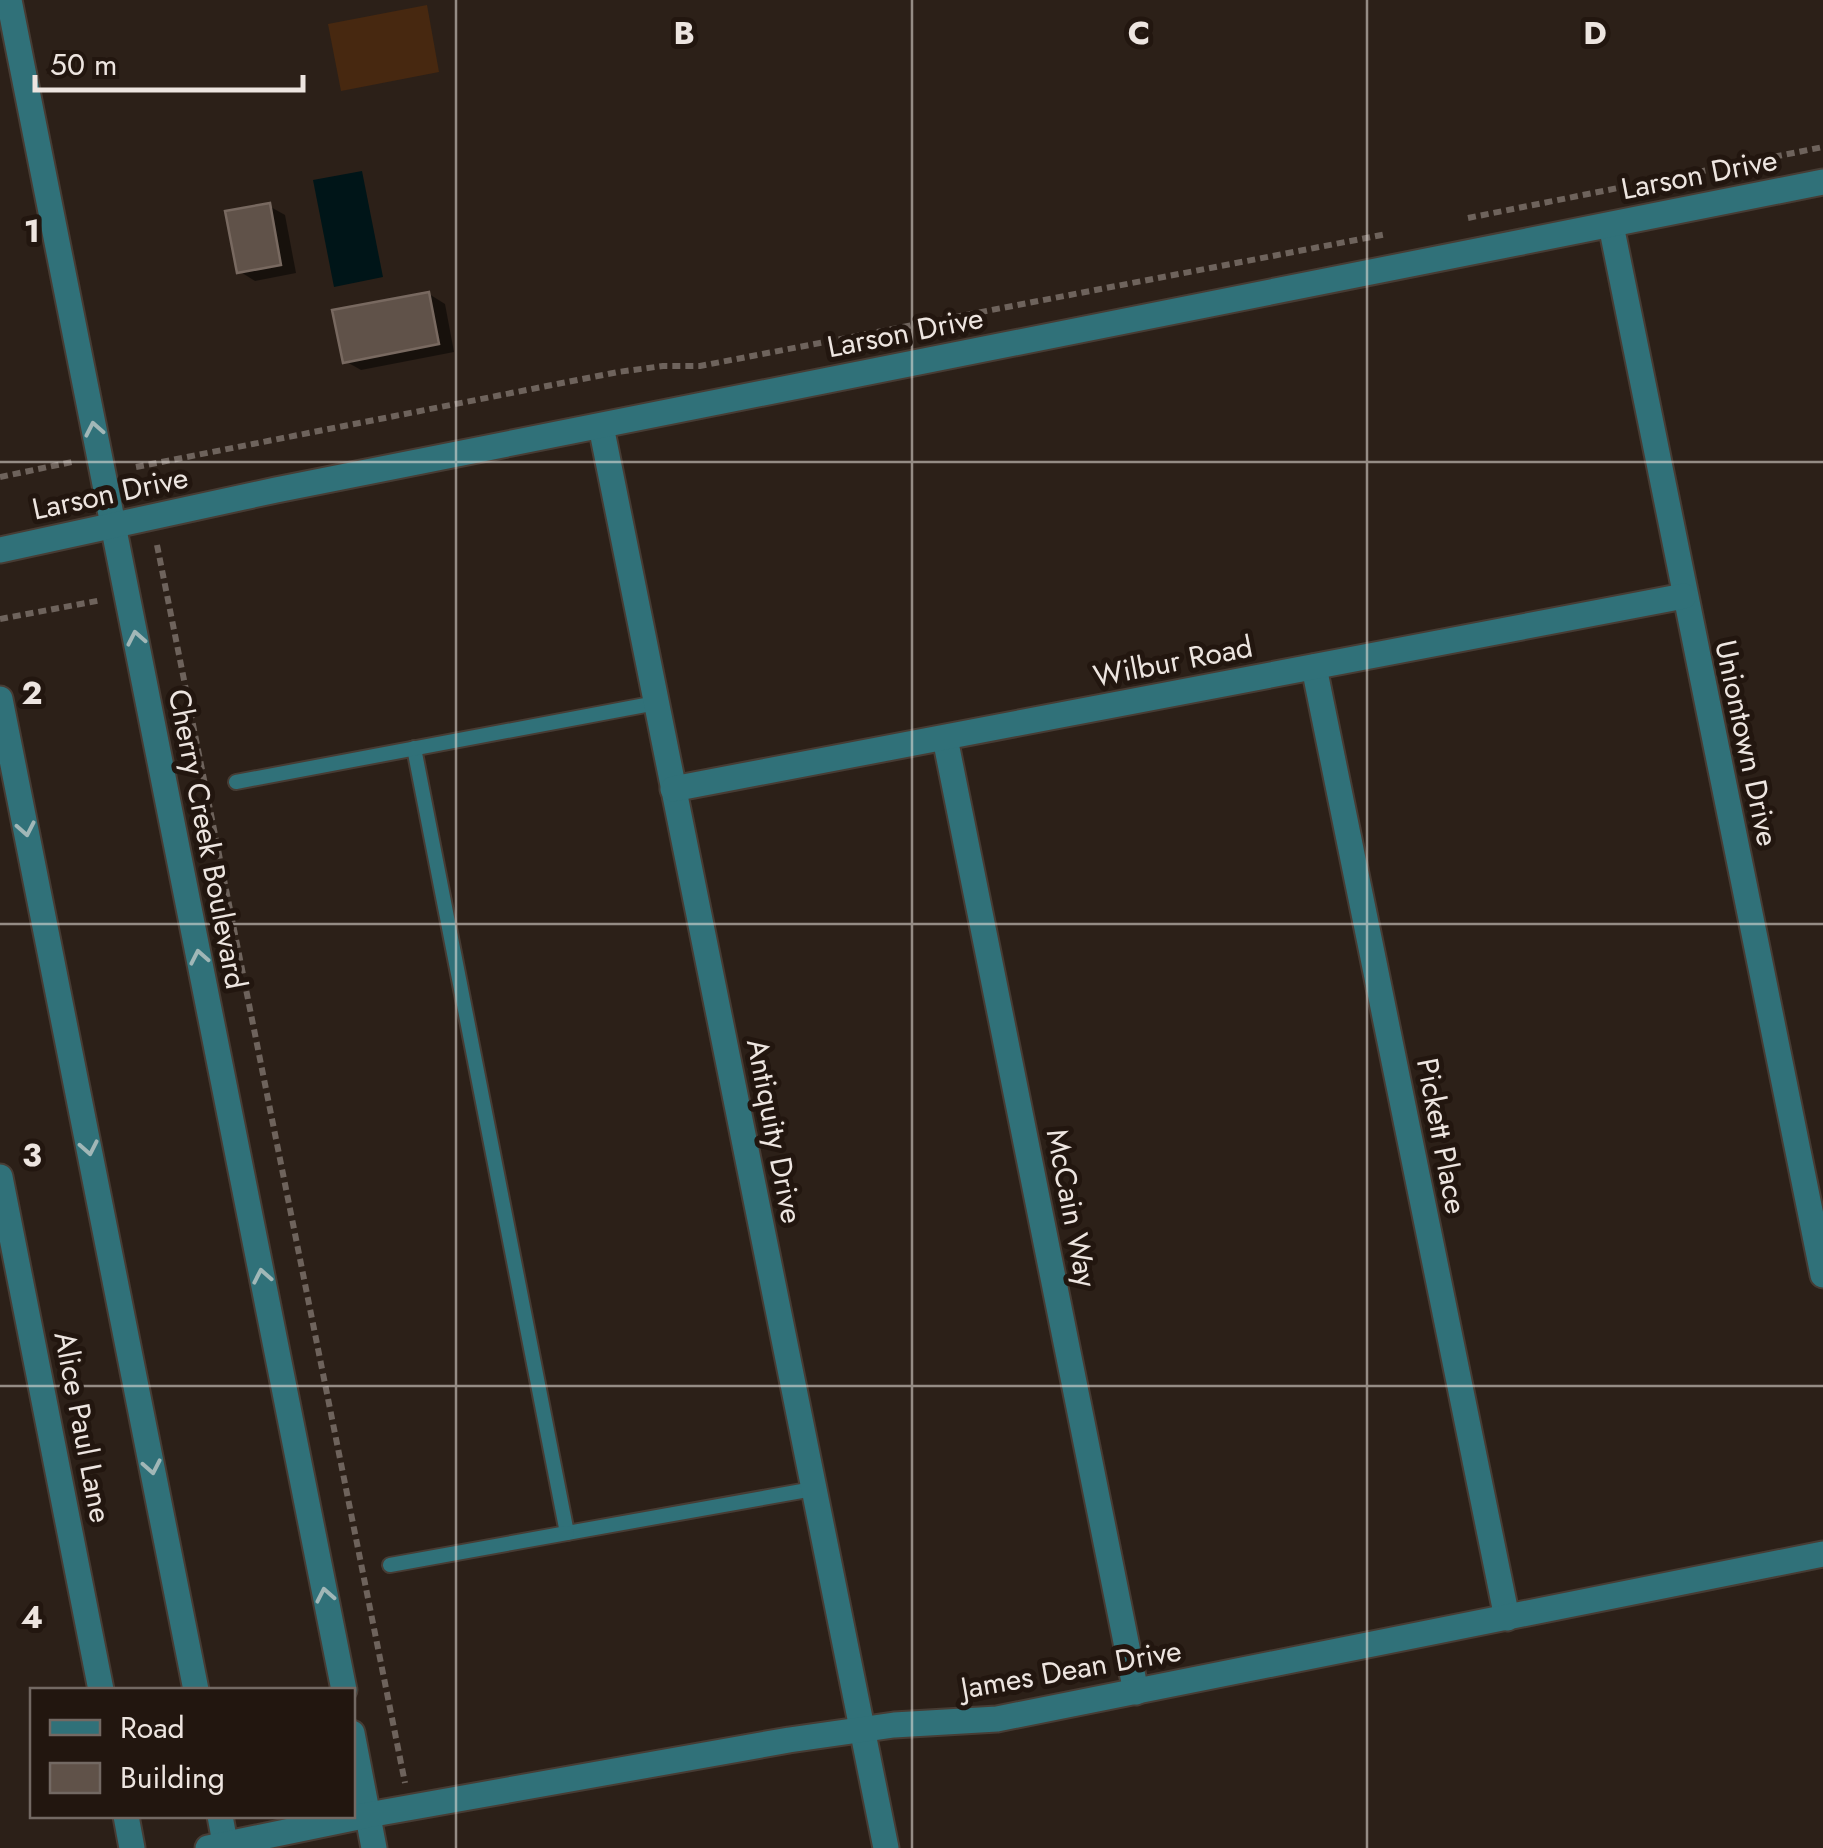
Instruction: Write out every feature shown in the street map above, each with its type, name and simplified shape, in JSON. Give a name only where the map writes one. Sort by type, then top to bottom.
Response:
[{"type":"street","name":"Cherry Creek Boulevard","points":[[9,0],[344,1688]]},
{"type":"street","name":"Larson Drive","points":[[0,550],[1823,182]]},
{"type":"street","name":"Uniontown Drive","points":[[1611,224],[1823,1275]]},
{"type":"street","name":"Antiquity Drive","points":[[601,426],[886,1848]]},
{"type":"street","name":"Wilbur Road","points":[[674,790],[1684,596]]},
{"type":"street","name":"Pickett Place","points":[[1314,667],[1506,1618]]},
{"type":"street","points":[[0,700],[196,1688]]},
{"type":"street","name":"McCain Way","points":[[945,738],[1136,1692]]},
{"type":"street","name":"Alice Paul Lane","points":[[0,1177],[102,1688]]},
{"type":"street","name":"James Dean Drive","points":[[220,1847],[368,1816],[862,1729],[997,1719],[1823,1554]]},
{"type":"street","points":[[355,1749],[374,1848]]},
{"type":"street","points":[[126,1818],[132,1848]]},
{"type":"street","points":[[220,1818],[220,1847]]},
{"type":"lane","points":[[236,782],[656,703]]},
{"type":"lane","points":[[414,748],[567,1533]]},
{"type":"lane","points":[[390,1565],[813,1489]]},
{"type":"path","points":[[1456,221],[1823,147]]},
{"type":"path","points":[[136,467],[618,372],[700,366],[1399,232]]},
{"type":"path","points":[[0,476],[90,458]]},
{"type":"path","points":[[157,542],[399,1745]]},
{"type":"path","points":[[0,619],[117,597]]},
{"type":"shaded area","points":[[427,5],[439,72],[341,91],[328,24]]},
{"type":"shaded area","points":[[362,171],[383,277],[334,287],[313,180]]},
{"type":"building","points":[[270,203],[281,265],[237,273],[225,211]]},
{"type":"building","points":[[429,292],[439,344],[343,363],[332,310]]}]
